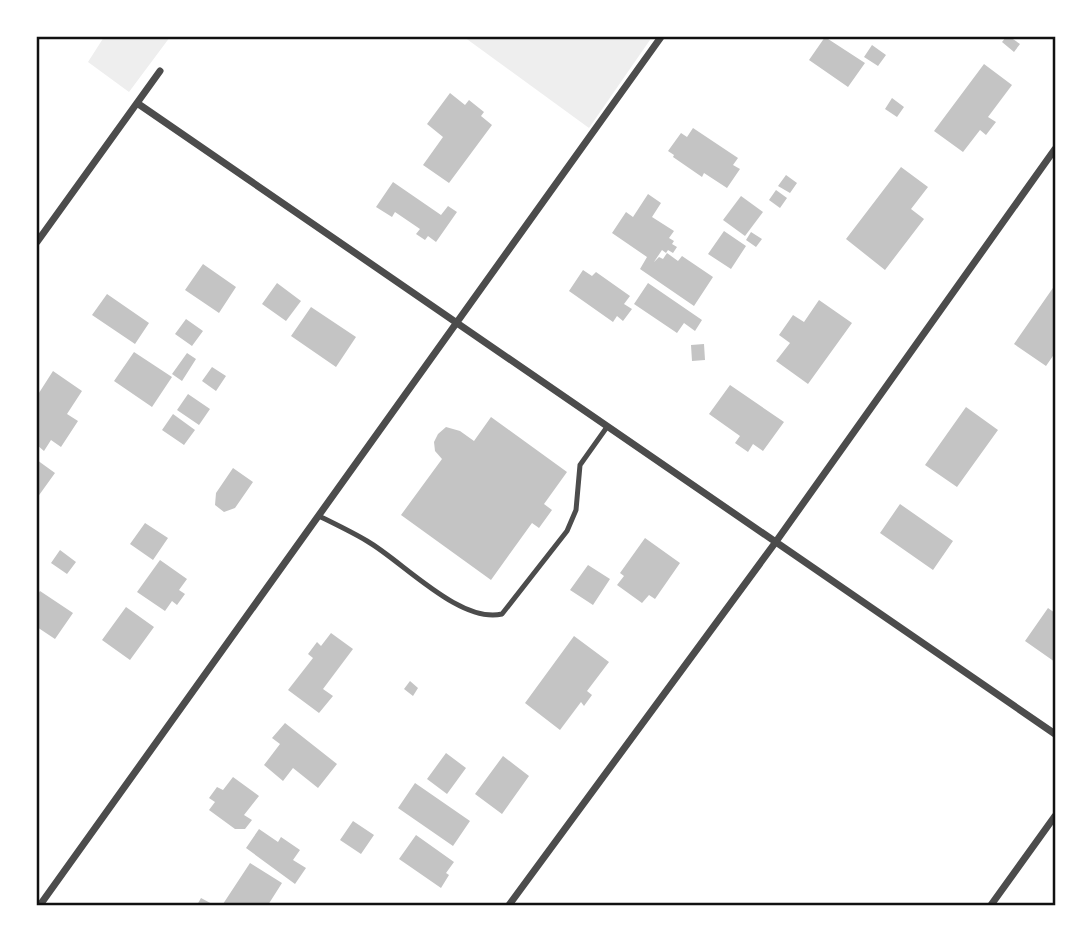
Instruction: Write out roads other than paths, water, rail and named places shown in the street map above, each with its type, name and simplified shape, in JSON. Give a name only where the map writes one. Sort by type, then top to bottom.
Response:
[{"type":"street","points":[[40,905],[661,37]]},
{"type":"street","points":[[37,242],[160,71]]},
{"type":"street","points":[[137,103],[1055,734]]},
{"type":"street","points":[[509,905],[775,543],[1055,149]]},
{"type":"street","points":[[991,905],[1055,816]]},
{"type":"lane","points":[[319,516],[368,541],[456,603],[491,616],[502,614],[567,531],[579,495],[580,465],[607,427]]}]
